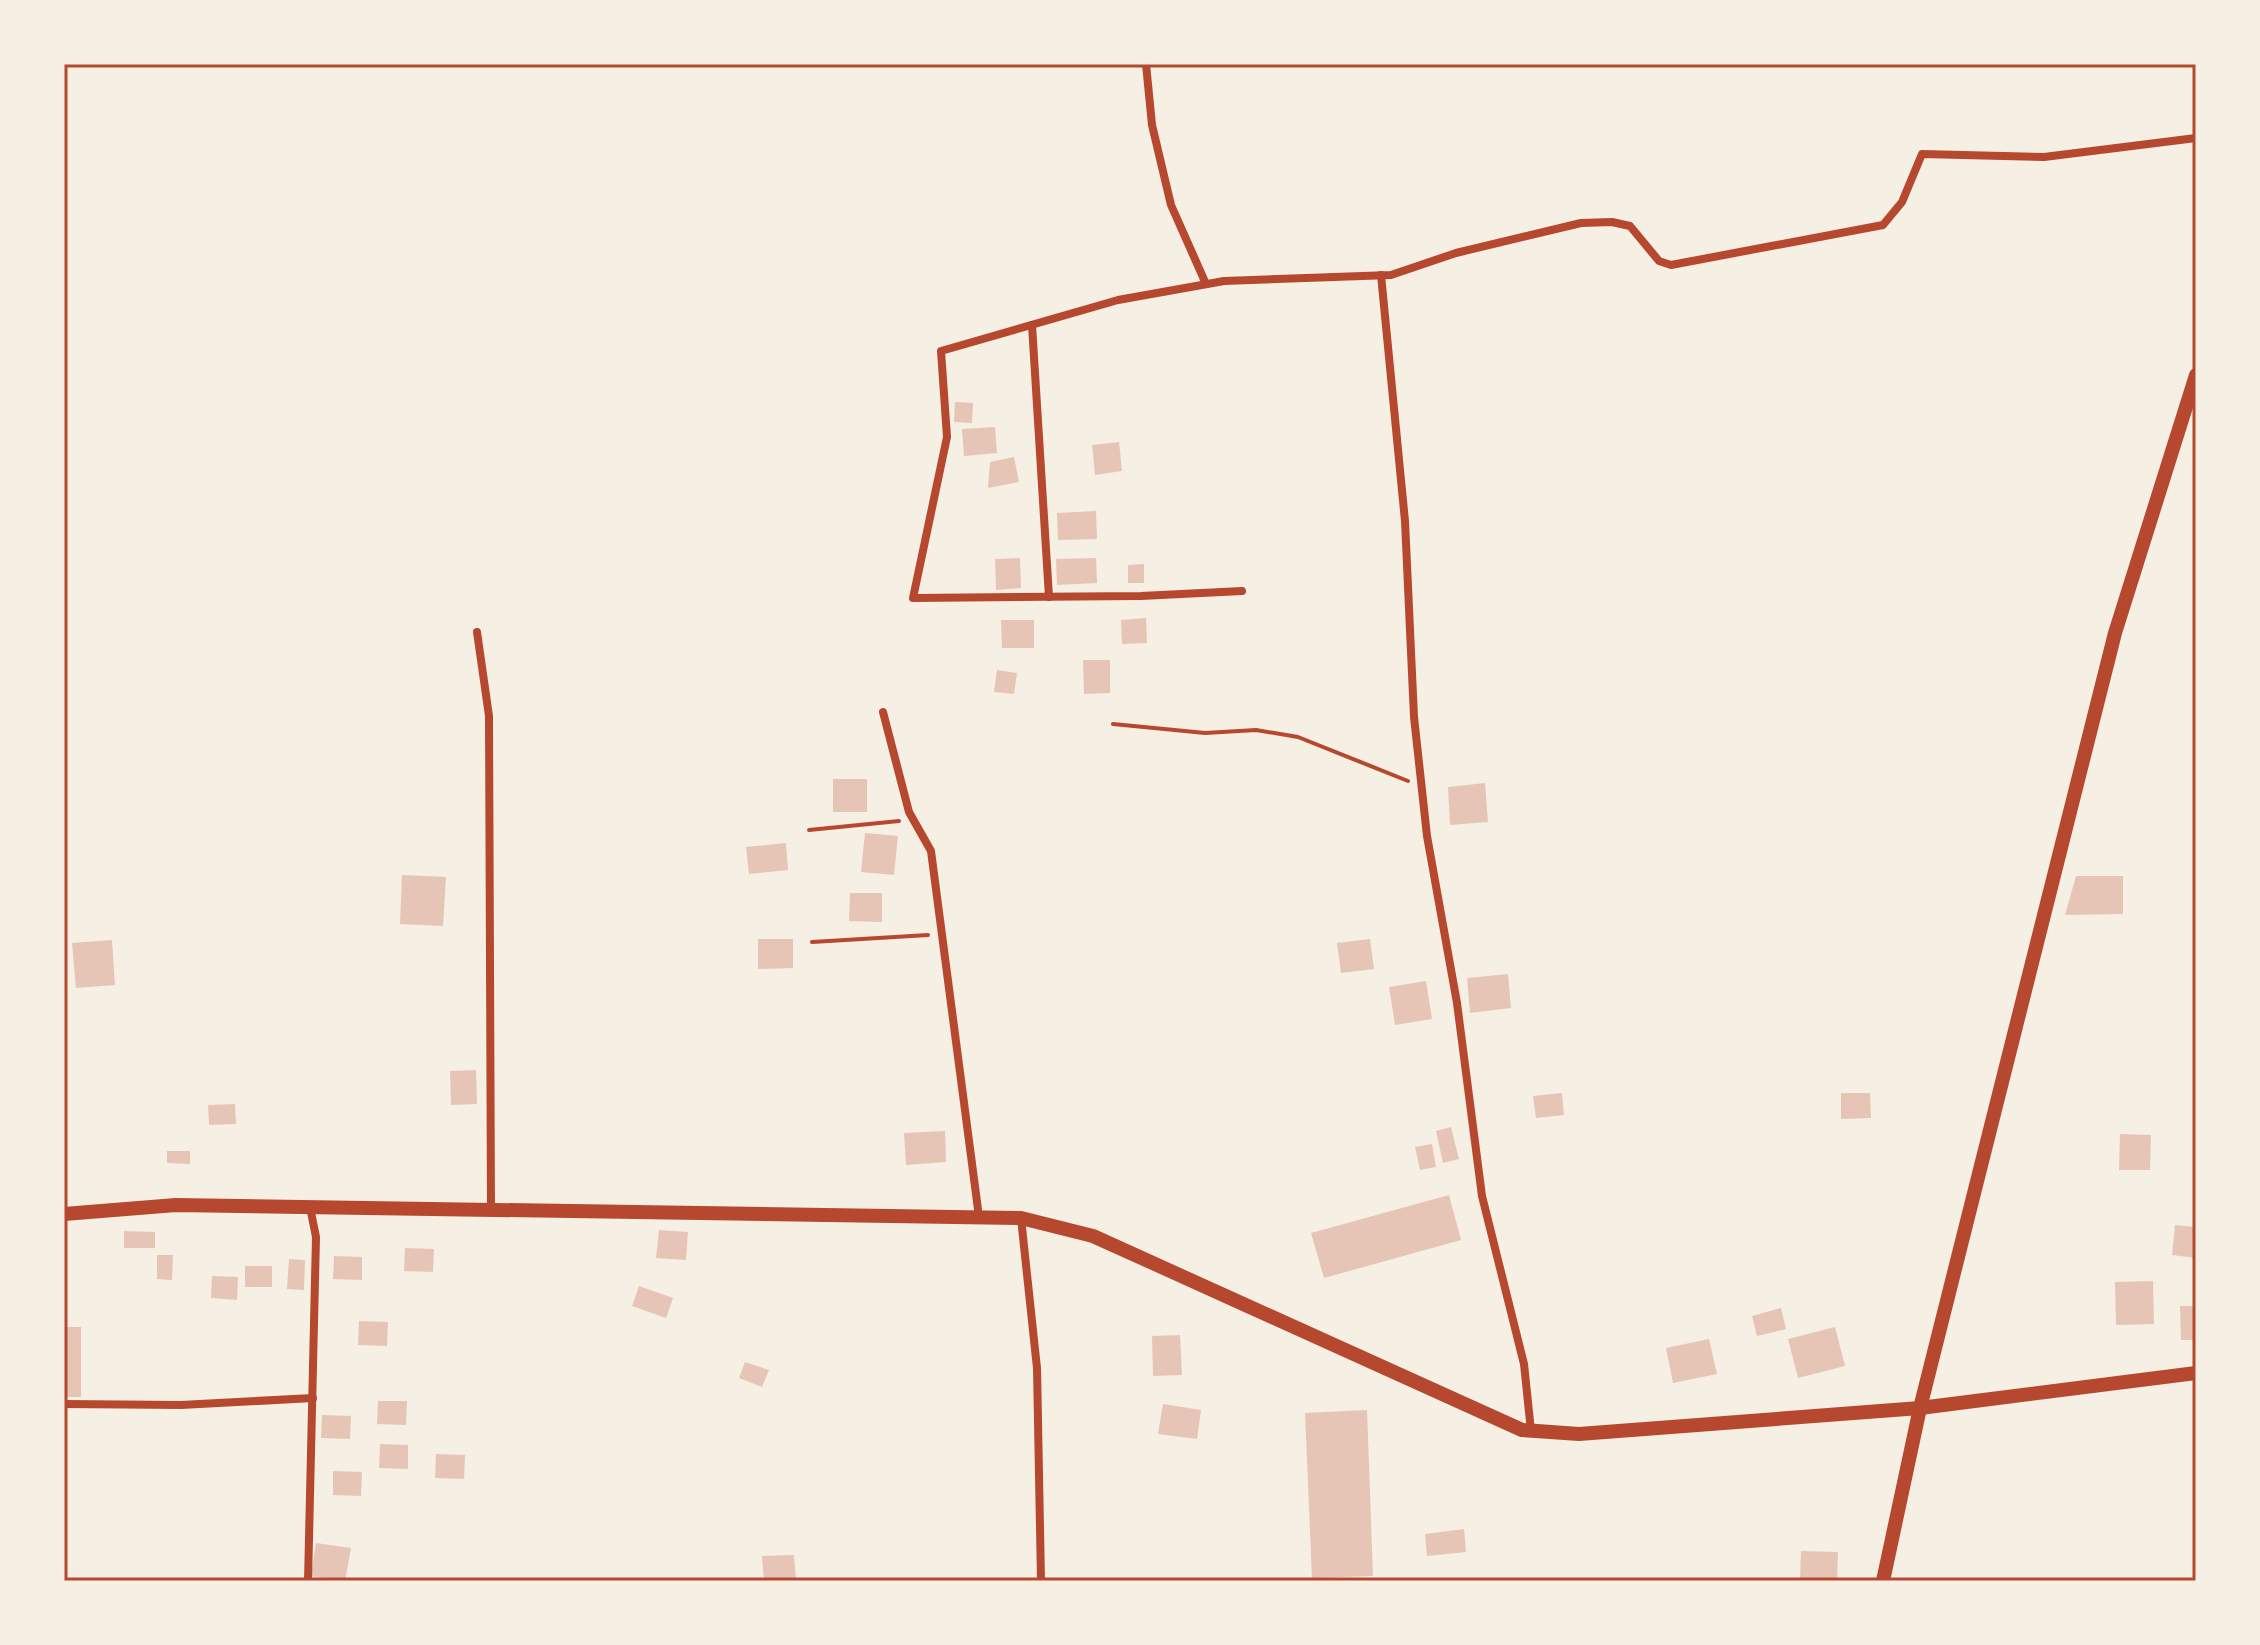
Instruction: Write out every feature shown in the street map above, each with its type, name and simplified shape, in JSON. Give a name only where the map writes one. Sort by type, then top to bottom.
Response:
[{"type":"main road","points":[[1883,1581],[1920,1408],[2115,633],[2196,375]]},
{"type":"main road","points":[[64,1214],[176,1205],[1021,1218],[1093,1236],[1531,1431],[1579,1434],[1920,1408],[2196,1373]]},
{"type":"street","points":[[1146,64],[1152,125],[1171,205],[1206,284]]},
{"type":"street","points":[[1242,591],[913,598],[947,437],[941,351],[1118,300],[1206,284],[1381,275],[1456,253],[1581,223],[1612,222],[1630,226],[1659,261],[1671,265],[1883,225],[1902,202],[1922,154],[2044,157],[2196,138]]},
{"type":"street","points":[[1381,275],[1405,521],[1414,717],[1422,793],[1457,1003],[1482,1196],[1524,1364],[1531,1431]]},
{"type":"street","points":[[1032,325],[1049,597]]},
{"type":"street","points":[[477,632],[489,716],[491,1210]]},
{"type":"street","points":[[883,712],[914,819],[931,851],[979,1217]]},
{"type":"street","points":[[308,1581],[316,1237],[310,1207]]},
{"type":"street","points":[[1021,1218],[1037,1368],[1041,1581]]},
{"type":"street","points":[[64,1404],[181,1405],[313,1398]]},
{"type":"path","points":[[1113,724],[1205,733],[1256,730],[1298,737],[1368,768],[1400,776],[1422,793]]},
{"type":"path","points":[[809,830],[914,819]]},
{"type":"path","points":[[812,942],[942,934]]},
{"type":"building","points":[[955,402],[973,403],[972,423],[954,422]]},
{"type":"building","points":[[995,427],[997,453],[964,456],[962,429]]},
{"type":"building","points":[[1119,442],[1122,471],[1095,475],[1092,445]]},
{"type":"building","points":[[1014,457],[1019,482],[988,488],[990,462]]},
{"type":"building","points":[[1096,511],[1097,539],[1058,540],[1057,513]]},
{"type":"building","points":[[1020,558],[1021,588],[996,590],[995,559]]},
{"type":"building","points":[[1096,558],[1097,583],[1057,585],[1056,559]]},
{"type":"building","points":[[1144,564],[1144,583],[1128,583],[1128,565]]},
{"type":"building","points":[[1146,618],[1147,643],[1122,644],[1121,620]]},
{"type":"building","points":[[1001,620],[1034,620],[1034,648],[1002,648]]},
{"type":"building","points":[[1083,660],[1110,660],[1110,693],[1084,694]]},
{"type":"building","points":[[997,670],[1017,673],[1014,694],[994,692]]},
{"type":"building","points":[[833,779],[867,779],[867,812],[833,812]]},
{"type":"building","points":[[1485,783],[1488,822],[1450,825],[1448,787]]},
{"type":"building","points":[[865,833],[898,836],[894,875],[861,872]]},
{"type":"building","points":[[786,843],[788,870],[749,874],[746,847]]},
{"type":"building","points":[[402,875],[446,877],[443,926],[400,924]]},
{"type":"building","points":[[2076,876],[2123,876],[2123,914],[2065,915]]},
{"type":"building","points":[[850,893],[882,893],[882,922],[849,921]]},
{"type":"building","points":[[758,939],[793,939],[793,968],[758,969]]},
{"type":"building","points":[[1370,939],[1374,969],[1341,973],[1337,943]]},
{"type":"building","points":[[112,940],[115,985],[76,988],[72,943]]},
{"type":"building","points":[[1508,974],[1511,1008],[1470,1013],[1467,978]]},
{"type":"building","points":[[1426,981],[1432,1019],[1395,1025],[1389,987]]},
{"type":"building","points":[[476,1070],[477,1104],[451,1105],[450,1071]]},
{"type":"building","points":[[1562,1093],[1564,1115],[1536,1118],[1533,1096]]},
{"type":"building","points":[[1841,1093],[1870,1093],[1871,1118],[1841,1119]]},
{"type":"building","points":[[235,1104],[236,1124],[209,1125],[208,1105]]},
{"type":"building","points":[[1451,1127],[1459,1159],[1443,1163],[1436,1131]]},
{"type":"building","points":[[945,1131],[946,1162],[906,1165],[904,1133]]},
{"type":"building","points":[[2120,1134],[2151,1135],[2150,1170],[2119,1170]]},
{"type":"building","points":[[1432,1144],[1436,1167],[1420,1170],[1415,1147]]},
{"type":"building","points":[[167,1151],[190,1151],[190,1164],[167,1163]]},
{"type":"building","points":[[1449,1195],[1461,1240],[1324,1278],[1311,1233]]},
{"type":"building","points":[[2175,1225],[2196,1227],[2196,1258],[2172,1255]]},
{"type":"building","points":[[659,1230],[688,1232],[686,1260],[656,1258]]},
{"type":"building","points":[[124,1231],[155,1232],[155,1248],[124,1248]]},
{"type":"building","points":[[405,1248],[434,1249],[433,1272],[404,1271]]},
{"type":"building","points":[[157,1255],[173,1255],[172,1280],[157,1279]]},
{"type":"building","points":[[334,1256],[362,1257],[362,1280],[333,1279]]},
{"type":"building","points":[[289,1259],[305,1260],[304,1290],[287,1289]]},
{"type":"building","points":[[245,1266],[272,1266],[272,1287],[245,1287]]},
{"type":"building","points":[[212,1276],[238,1277],[237,1300],[211,1298]]},
{"type":"building","points":[[2153,1281],[2154,1324],[2116,1325],[2115,1282]]},
{"type":"building","points":[[639,1286],[673,1298],[666,1318],[632,1306]]},
{"type":"building","points":[[2180,1306],[2196,1306],[2196,1340],[2181,1340]]},
{"type":"building","points":[[1781,1308],[1786,1329],[1757,1336],[1752,1316]]},
{"type":"building","points":[[359,1321],[388,1322],[387,1346],[358,1345]]},
{"type":"building","points":[[64,1327],[81,1327],[81,1397],[64,1397]]},
{"type":"building","points":[[1835,1327],[1845,1366],[1798,1378],[1788,1339]]},
{"type":"building","points":[[1180,1335],[1182,1375],[1153,1376],[1152,1336]]},
{"type":"building","points":[[1709,1339],[1717,1374],[1673,1383],[1666,1348]]},
{"type":"building","points":[[745,1362],[769,1370],[762,1387],[739,1378]]},
{"type":"building","points":[[378,1401],[407,1401],[406,1425],[377,1424]]},
{"type":"building","points":[[1163,1404],[1201,1410],[1197,1439],[1158,1434]]},
{"type":"building","points":[[1367,1410],[1373,1576],[1312,1578],[1305,1413]]},
{"type":"building","points":[[322,1415],[351,1416],[350,1439],[321,1438]]},
{"type":"building","points":[[380,1444],[408,1445],[408,1469],[379,1468]]},
{"type":"building","points":[[436,1454],[465,1455],[464,1479],[435,1478]]},
{"type":"building","points":[[333,1471],[362,1472],[361,1496],[333,1495]]},
{"type":"building","points":[[1464,1529],[1466,1552],[1427,1556],[1425,1534]]},
{"type":"building","points":[[316,1543],[351,1548],[345,1581],[311,1576]]},
{"type":"building","points":[[1801,1551],[1838,1552],[1837,1581],[1800,1579]]},
{"type":"building","points":[[794,1555],[796,1580],[764,1581],[762,1556]]}]
